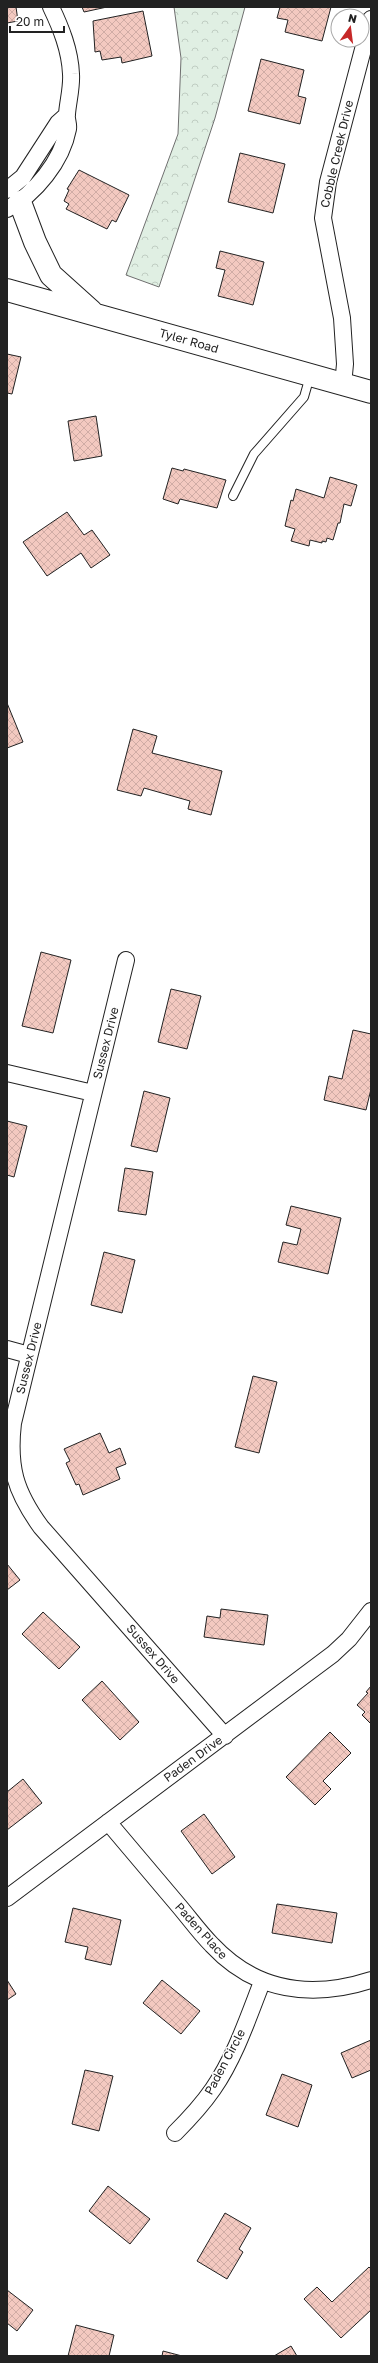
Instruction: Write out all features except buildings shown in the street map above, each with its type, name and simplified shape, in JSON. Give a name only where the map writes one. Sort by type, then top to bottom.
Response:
[{"type":"street","points":[[51,7],[66,43],[71,74],[67,115],[69,127],[61,149],[34,189],[11,200],[35,242],[51,275],[94,314]]},
{"type":"street","name":"Cobble Creek Drive","points":[[343,384],[345,364],[342,318],[323,218],[328,182],[371,19]]},
{"type":"street","name":"Tyler Road","points":[[7,290],[371,392]]},
{"type":"street","name":"Sussex Drive","points":[[126,960],[12,1423],[10,1444],[11,1464],[16,1484],[27,1507],[41,1527],[225,1736]]},
{"type":"street","points":[[7,1073],[93,1093]]},
{"type":"street","points":[[7,1349],[29,1355]]},
{"type":"street","name":"Paden Drive","points":[[7,1898],[333,1654],[348,1639],[371,1611]]},
{"type":"street","name":"Paden Place","points":[[108,1822],[212,1945],[245,1973],[262,1982],[281,1987],[309,1990],[335,1989],[371,1980]]},
{"type":"street","name":"Paden Circle","points":[[175,2133],[199,2108],[214,2088],[234,2051],[262,1982]]},
{"type":"lane","points":[[234,496],[254,454],[304,397],[310,376]]},
{"type":"green space","points":[[174,7],[245,7],[215,118],[159,287],[126,275],[178,134],[181,58]]}]
